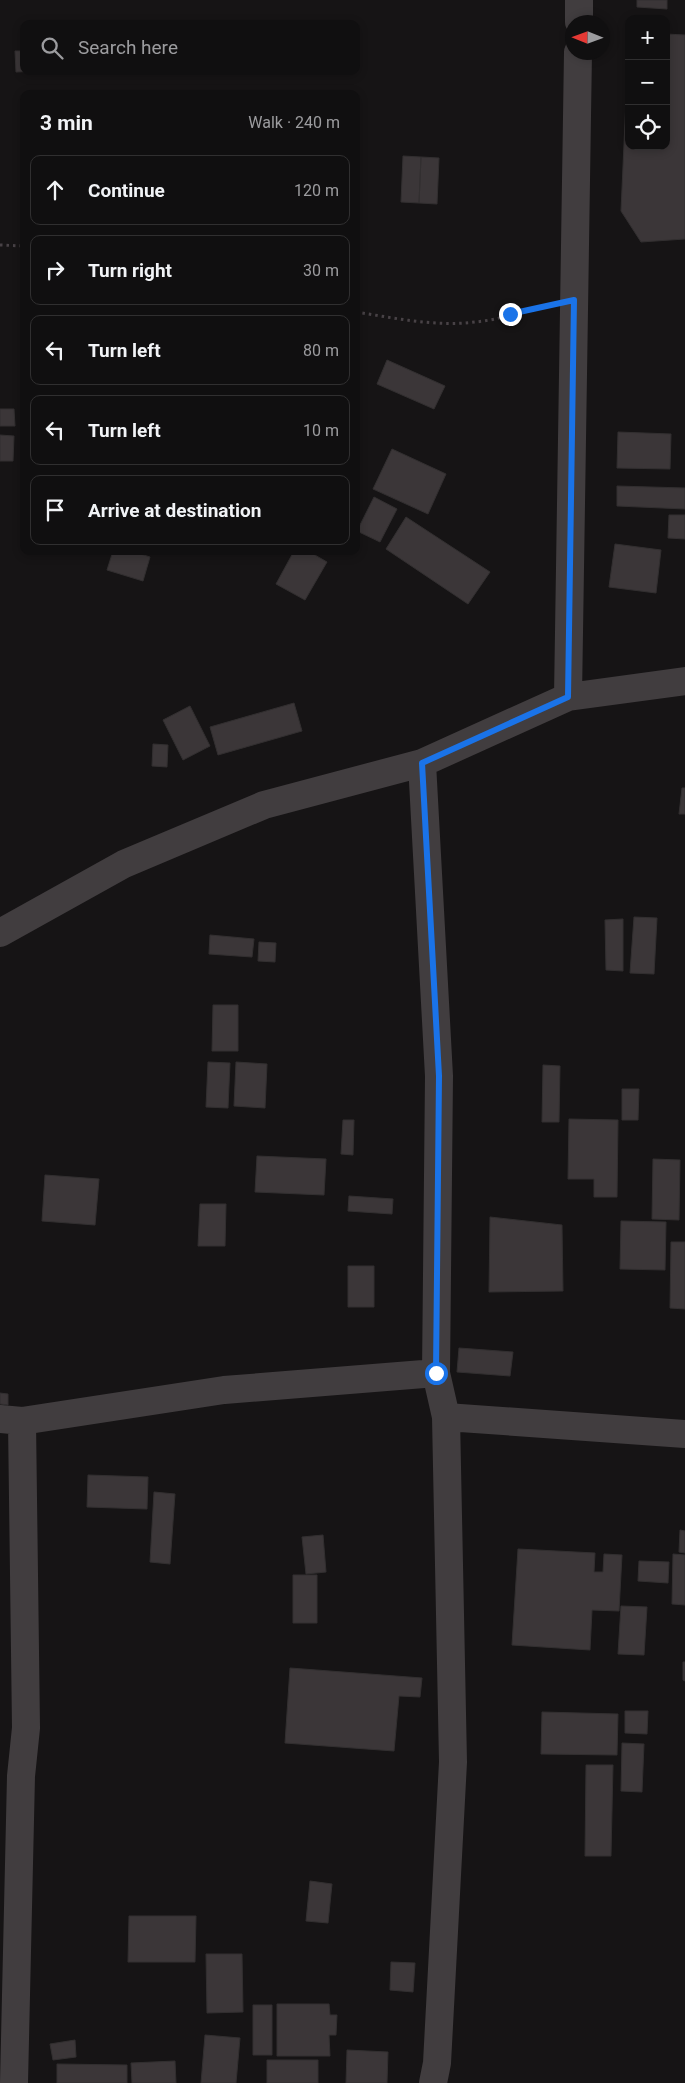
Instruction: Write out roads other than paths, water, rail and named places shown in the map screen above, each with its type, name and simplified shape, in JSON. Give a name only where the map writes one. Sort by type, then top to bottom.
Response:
[{"type":"street","points":[[579,0],[579,15]]},
{"type":"street","points":[[568,697],[578,60]]},
{"type":"street","points":[[0,933],[124,864],[264,805],[422,763],[568,697],[685,681]]},
{"type":"street","points":[[422,763],[439,1076],[436,1373],[446,1417],[453,1762],[437,2063],[433,2083]]},
{"type":"street","points":[[14,2083],[11,1776],[26,1728],[11,1420],[224,1390],[436,1373]]},
{"type":"street","points":[[446,1417],[685,1434]]}]
